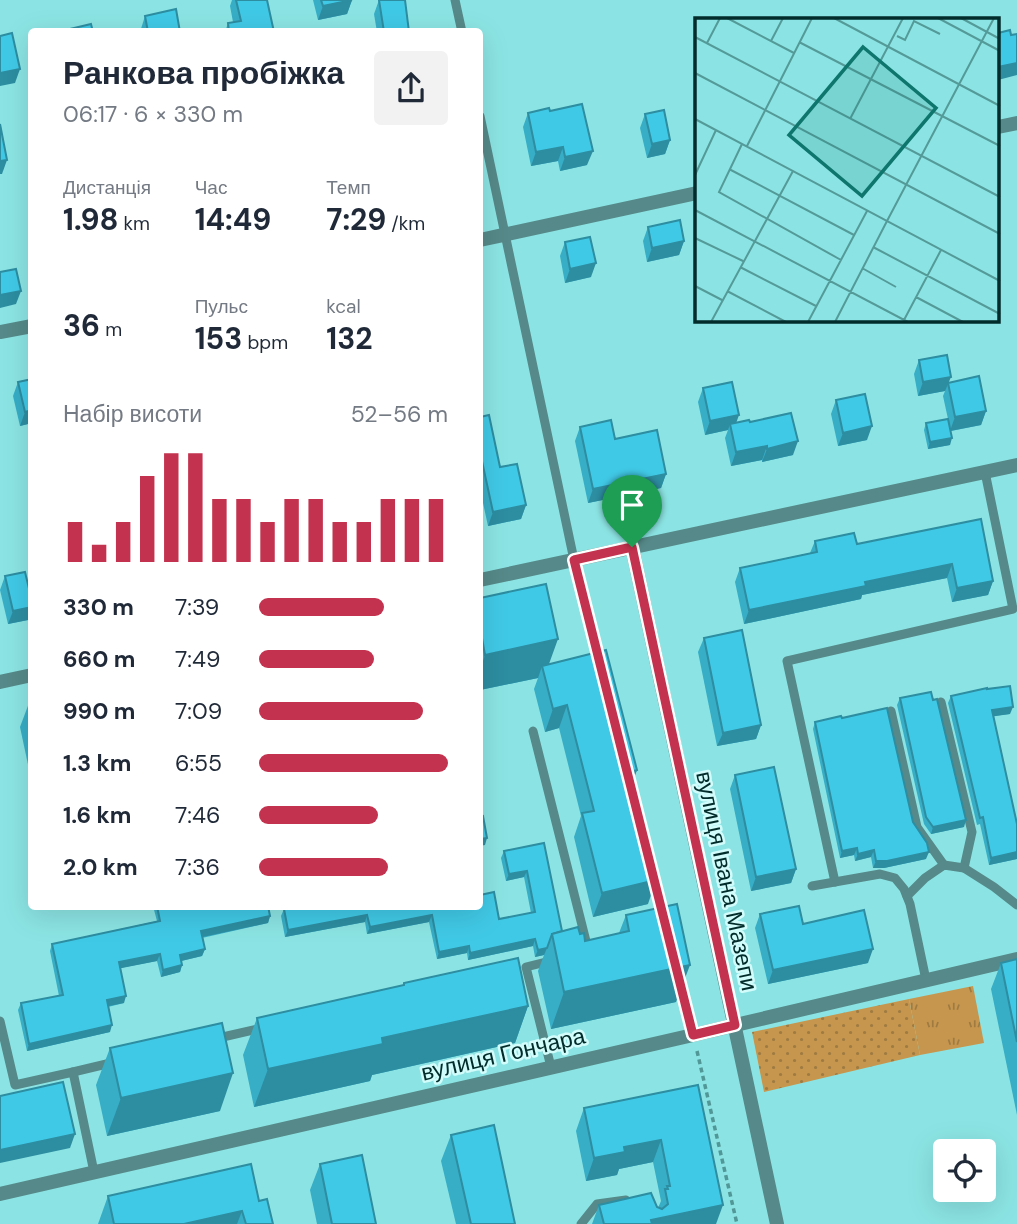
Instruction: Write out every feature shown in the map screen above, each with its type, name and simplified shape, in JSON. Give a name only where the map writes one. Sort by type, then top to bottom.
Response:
[{"type":"street","points":[[483,240],[695,193]]},
{"type":"street","points":[[0,332],[28,327]]},
{"type":"street","points":[[483,579],[1017,465]]},
{"type":"street","name":"вулиця Івана Мазепи","points":[[632,547],[777,1224]]},
{"type":"street","points":[[0,682],[28,676]]},
{"type":"street","name":"вулиця Гончара","points":[[0,1194],[1017,959]]},
{"type":"lane","points":[[455,0],[461,28]]},
{"type":"lane","points":[[483,130],[574,560]]},
{"type":"lane","points":[[835,882],[787,662],[1013,609],[985,472]]},
{"type":"lane","points":[[941,702],[972,832],[964,868]]},
{"type":"lane","points":[[891,711],[917,827],[944,865]]},
{"type":"lane","points":[[533,731],[589,951],[576,954]]},
{"type":"lane","points":[[907,896],[925,878],[944,865],[964,868],[1017,905]]},
{"type":"lane","points":[[812,887],[880,873],[895,878],[904,889],[910,904],[926,980]]},
{"type":"lane","points":[[512,970],[564,957]]},
{"type":"lane","points":[[526,967],[551,1067]]},
{"type":"lane","points":[[0,1021],[15,1085],[127,1059]]},
{"type":"lane","points":[[206,1041],[273,1026]]},
{"type":"lane","points":[[74,1072],[94,1172]]},
{"type":"lane","points":[[581,1224],[597,1204],[633,1199]]},
{"type":"path","points":[[574,560],[598,655]]},
{"type":"path","points":[[652,872],[663,913]]},
{"type":"path","points":[[680,981],[737,1224]]},
{"type":"green space","points":[[973,986],[984,1043],[920,1055],[909,999]]},
{"type":"green space","points":[[909,999],[920,1055],[764,1092],[752,1032]]},
{"type":"building","points":[[236,0],[267,0],[273,28],[229,28],[228,23],[241,21]]},
{"type":"building","points":[[321,0],[352,0],[323,6]]},
{"type":"building","points":[[379,0],[405,0],[408,28],[383,28]]},
{"type":"building","points":[[176,9],[179,28],[147,28],[145,16]]},
{"type":"building","points":[[91,24],[92,28],[74,28]]},
{"type":"building","points":[[1010,30],[1011,35],[1017,34],[1017,63],[1000,67],[1000,32]]},
{"type":"building","points":[[12,33],[20,69],[0,73],[0,36]]},
{"type":"building","points":[[582,104],[593,151],[565,157],[563,147],[536,152],[528,113]]},
{"type":"building","points":[[664,110],[670,140],[652,144],[645,114]]},
{"type":"building","points":[[0,124],[7,160],[0,161]]},
{"type":"building","points":[[680,220],[684,241],[652,248],[648,227]]},
{"type":"building","points":[[590,237],[596,263],[570,269],[565,242]]},
{"type":"building","points":[[16,269],[21,291],[0,295],[0,272]]},
{"type":"building","points":[[947,355],[951,377],[923,382],[919,360]]},
{"type":"building","points":[[979,376],[986,411],[955,417],[948,383]]},
{"type":"building","points":[[28,380],[28,411],[25,412],[18,382]]},
{"type":"building","points":[[732,382],[739,415],[710,421],[703,388]]},
{"type":"building","points":[[865,394],[872,426],[843,433],[836,400]]},
{"type":"building","points":[[791,413],[798,441],[767,449],[767,446],[736,452],[730,424]]},
{"type":"building","points":[[489,415],[500,467],[517,464],[526,505],[493,512],[483,466],[483,416]]},
{"type":"building","points":[[948,419],[952,438],[930,442],[926,423]]},
{"type":"building","points":[[611,420],[615,439],[657,430],[666,474],[593,489],[580,427]]},
{"type":"building","points":[[981,519],[993,581],[957,588],[952,564],[865,582],[866,586],[749,610],[740,568],[817,552],[815,541],[854,533],[857,544]]},
{"type":"building","points":[[25,572],[28,608],[13,611],[5,576]]},
{"type":"building","points":[[546,584],[558,639],[485,655],[483,597]]},
{"type":"building","points":[[742,630],[761,725],[723,733],[704,638]]},
{"type":"building","points":[[606,650],[637,770],[630,772],[656,880],[602,893],[582,813],[594,811],[567,705],[553,709],[542,666]]},
{"type":"building","points":[[1010,686],[1013,707],[992,710],[1017,824],[1017,852],[991,858],[951,696]]},
{"type":"building","points":[[931,692],[933,700],[937,699],[966,820],[933,827],[926,817],[900,698]]},
{"type":"building","points":[[887,708],[913,822],[927,843],[929,852],[876,861],[874,850],[858,854],[857,848],[842,851],[815,722]]},
{"type":"building","points":[[774,767],[796,869],[756,877],[735,775]]},
{"type":"building","points":[[483,816],[487,838],[483,839]]},
{"type":"building","points":[[544,843],[562,931],[552,934],[547,948],[538,950],[535,939],[470,953],[469,946],[439,952],[432,915],[370,927],[367,915],[288,930],[284,910],[483,910],[483,894],[494,892],[499,919],[535,912],[527,871],[509,874],[504,851]]},
{"type":"building","points":[[677,904],[690,965],[564,992],[552,934],[578,927],[580,934],[584,933],[585,941],[629,931],[626,915]]},
{"type":"building","points":[[799,906],[803,924],[864,910],[873,949],[773,970],[760,914]]},
{"type":"building","points":[[158,910],[269,910],[270,916],[201,931],[205,949],[180,955],[182,965],[163,970],[160,954],[119,962],[126,996],[107,1000],[112,1025],[29,1044],[21,1003],[63,995],[52,944],[160,921]]},
{"type":"building","points":[[518,958],[528,1006],[382,1038],[383,1044],[268,1069],[257,1018]]},
{"type":"building","points":[[1017,959],[1017,1042],[1001,963]]},
{"type":"building","points":[[222,1023],[233,1073],[121,1098],[110,1048]]},
{"type":"building","points":[[63,1082],[75,1134],[0,1150],[0,1096]]},
{"type":"building","points":[[698,1085],[723,1205],[651,1220],[652,1224],[604,1224],[599,1205],[651,1193],[657,1207],[662,1209],[668,1204],[665,1189],[670,1186],[661,1140],[624,1147],[625,1152],[594,1158],[584,1108]]},
{"type":"building","points":[[494,1125],[515,1224],[471,1224],[451,1135]]},
{"type":"building","points":[[362,1155],[376,1224],[332,1224],[320,1164]]},
{"type":"building","points":[[251,1164],[259,1201],[267,1199],[273,1224],[246,1224],[242,1211],[184,1224],[114,1224],[108,1196]]},
{"type":"route","points":[[632,547],[735,1025],[693,1035],[574,560],[632,547]]}]
